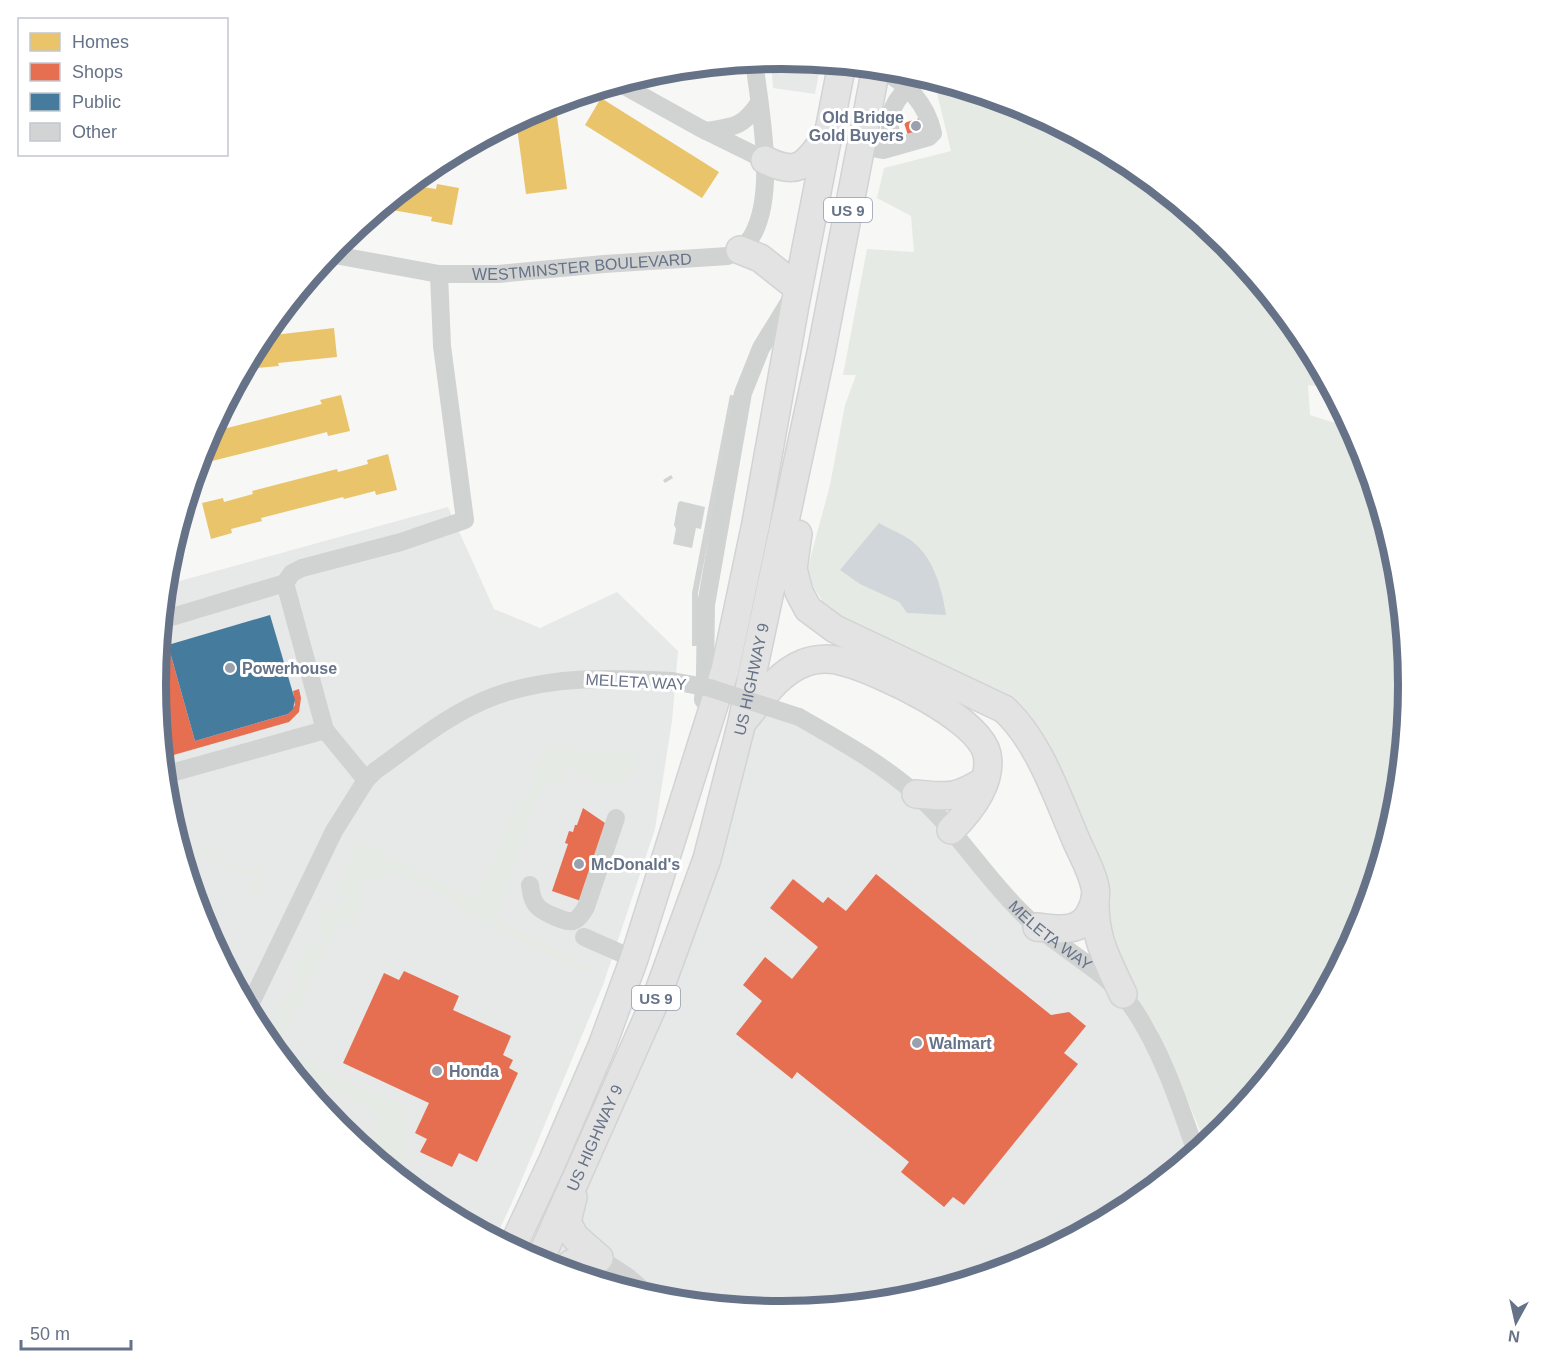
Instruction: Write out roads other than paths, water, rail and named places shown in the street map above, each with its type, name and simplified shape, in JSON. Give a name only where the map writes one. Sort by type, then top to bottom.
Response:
[{"type":"highway","name":"US HIGHWAY 9","points":[[516,1240],[598,1056],[634,959],[725,670],[742,597],[798,288],[841,72]]},
{"type":"highway","name":"US HIGHWAY 9","points":[[543,1253],[656,999],[707,859],[742,722],[821,353],[875,76]]},
{"type":"highway","points":[[765,160],[787,168],[795,168],[806,163],[830,133]]},
{"type":"highway","points":[[740,250],[760,258],[798,288]]},
{"type":"highway","points":[[821,353],[794,569],[799,592],[808,609],[835,629],[1004,709],[1018,722],[1035,747],[1095,886],[1095,917],[1101,946],[1123,994]]},
{"type":"highway","points":[[742,722],[774,684],[794,668],[817,659],[845,662],[912,691],[954,716],[969,728],[984,745],[987,754],[988,765],[984,781],[973,807],[951,830]]},
{"type":"highway","points":[[916,794],[962,795],[984,781]]},
{"type":"highway","points":[[1037,927],[1059,929],[1077,927],[1090,915],[1095,899]]},
{"type":"highway","points":[[598,1258],[575,1237],[567,1222],[573,1196],[599,1128]]},
{"type":"highway","points":[[572,1263],[598,1258]]},
{"type":"street","points":[[740,250],[752,237],[764,200],[765,160],[755,70]]},
{"type":"street","points":[[861,146],[884,150],[929,137],[933,133],[927,112],[909,87],[900,81]]},
{"type":"street","points":[[893,147],[888,128],[892,110],[898,97],[909,87]]},
{"type":"street","points":[[629,89],[765,160]]},
{"type":"street","points":[[706,131],[738,125],[749,118],[759,103]]},
{"type":"street","name":"WESTMINSTER BOULEVARD","points":[[340,256],[439,274],[498,274],[728,256],[740,250]]},
{"type":"street","points":[[170,618],[285,583],[292,573],[302,568],[401,542],[465,520],[442,346],[439,274]]},
{"type":"street","points":[[696,766],[705,674],[705,605],[743,393],[760,348],[798,288]]},
{"type":"street","points":[[285,583],[325,730],[366,780]]},
{"type":"street","name":"MELETA WAY","points":[[253,999],[334,831],[366,780],[375,771],[444,722],[495,696],[564,681],[603,677],[672,681],[710,688],[799,717],[855,748],[916,794],[951,830],[1021,912],[1123,994],[1144,1025],[1167,1076],[1193,1144]]},
{"type":"street","points":[[172,773],[325,730]]},
{"type":"street","points":[[530,885],[531,897],[538,908],[564,920],[574,921],[586,907],[616,818]]},
{"type":"street","points":[[584,937],[634,959]]},
{"type":"street","points":[[598,1258],[635,1283]]},
{"type":"place","name":"Old Bridge Gold Buyers","points":[[916,126]]},
{"type":"place","name":"Powerhouse","points":[[230,668]]},
{"type":"place","name":"McDonald's","points":[[579,864]]},
{"type":"place","name":"Walmart","points":[[917,1043]]},
{"type":"place","name":"Honda","points":[[437,1071]]}]
